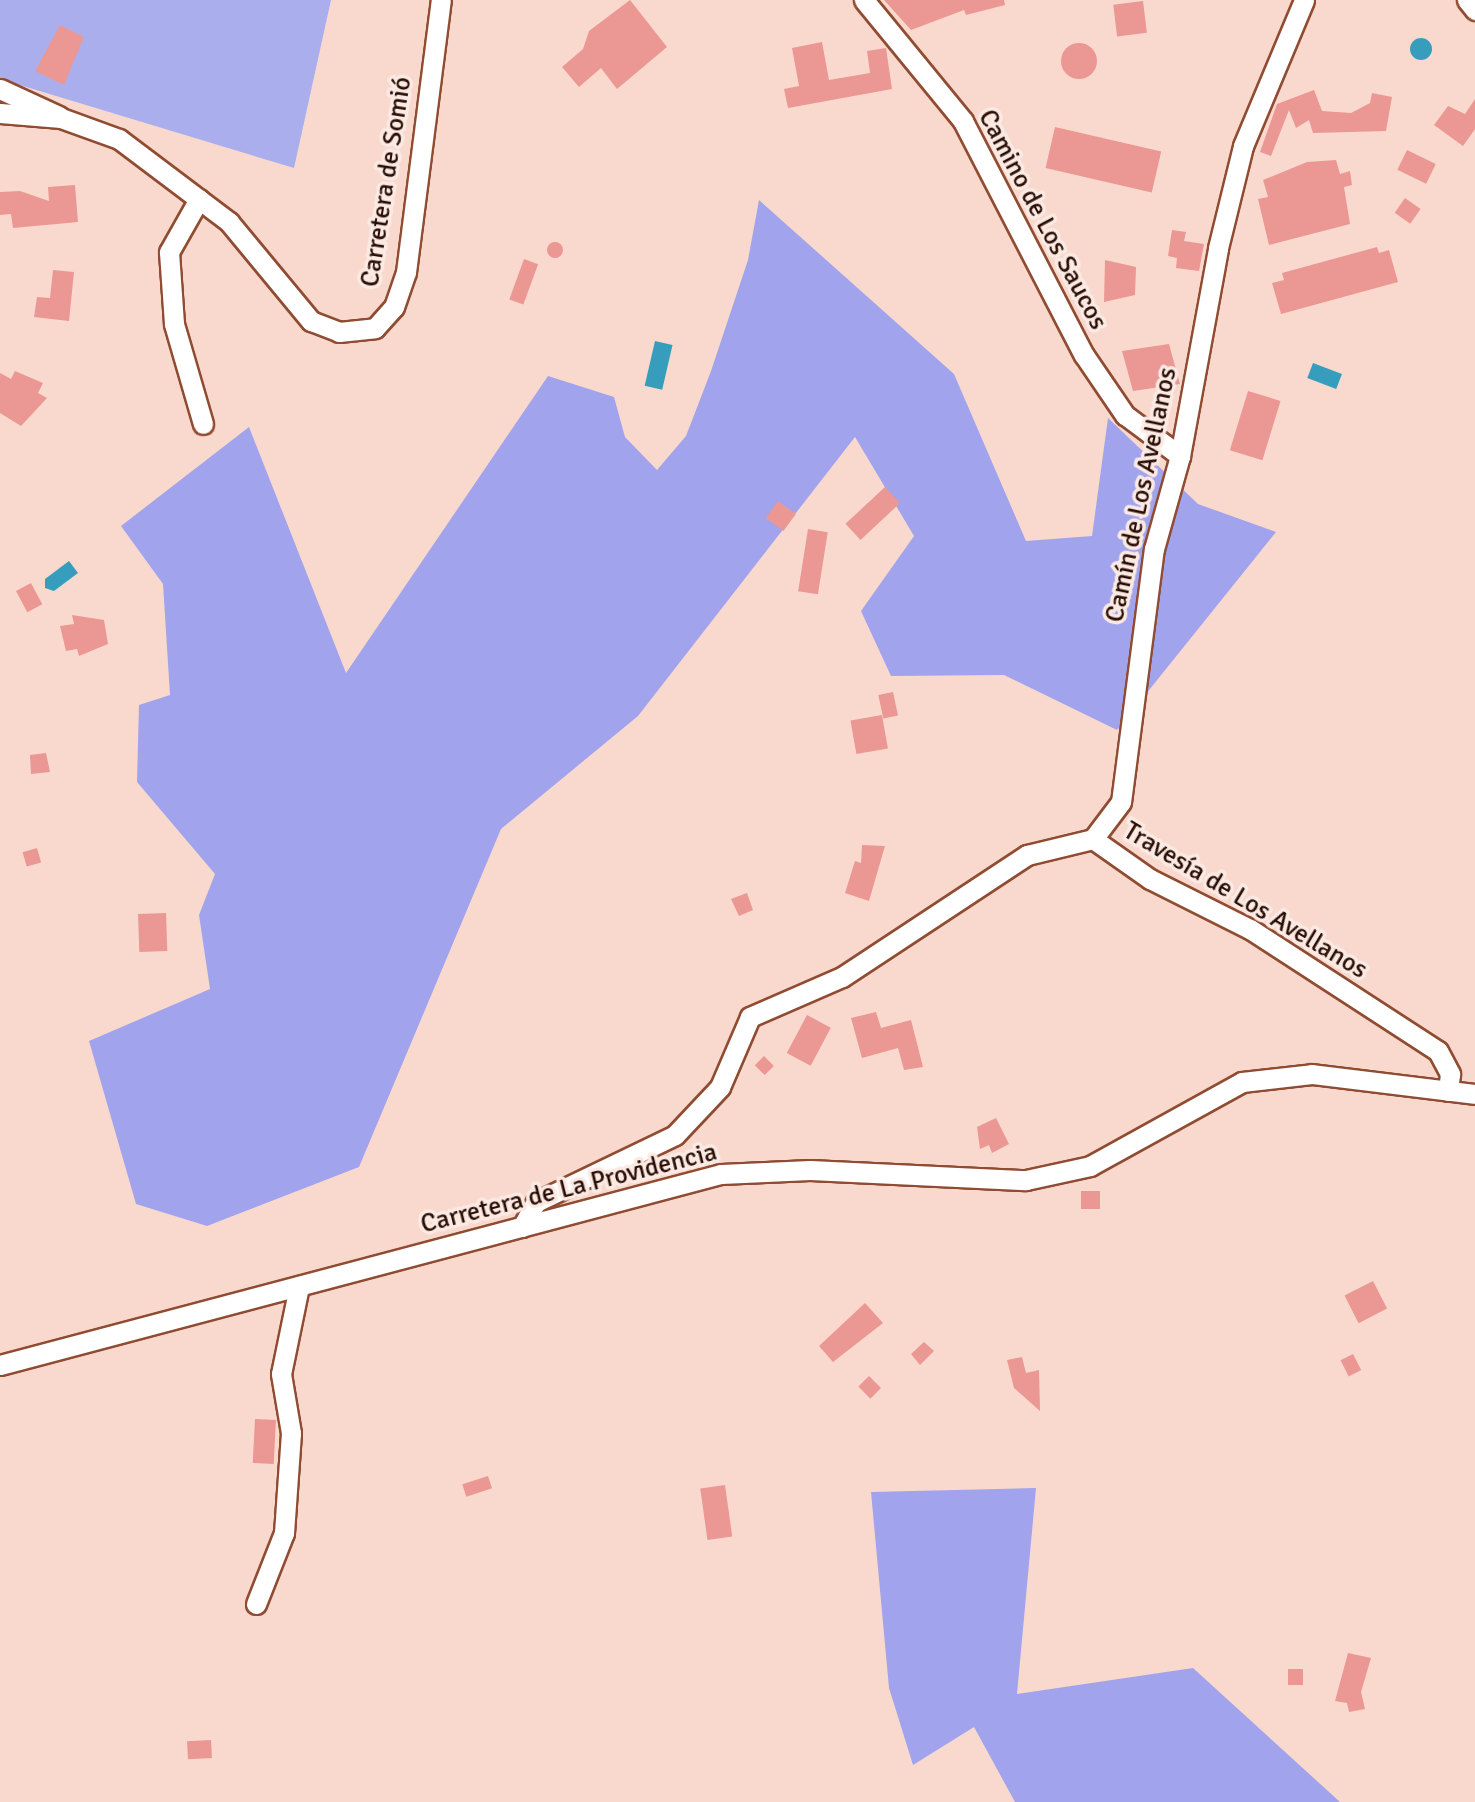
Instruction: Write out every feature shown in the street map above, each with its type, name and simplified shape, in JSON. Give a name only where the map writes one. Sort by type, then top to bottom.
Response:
[{"type":"street","name":"Carretera de Somió","points":[[0,113],[61,118],[119,139],[229,222],[310,321],[339,332],[375,328],[394,307],[406,272],[441,0]]},
{"type":"street","name":"Camino de Los Saucos","points":[[864,0],[963,121],[1083,355],[1125,415],[1180,456]]},
{"type":"street","name":"Camín de Los Avellanos","points":[[1093,839],[1121,802],[1154,550],[1180,456],[1243,146],[1304,0]]},
{"type":"street","points":[[1467,0],[1475,10]]},
{"type":"street","points":[[0,89],[61,118]]},
{"type":"street","points":[[199,199],[169,252],[174,324],[203,424]]},
{"type":"street","points":[[522,1227],[536,1202],[675,1135],[720,1087],[750,1017],[842,977],[1027,855],[1093,839]]},
{"type":"street","name":"Travesía de Los Avellanos","points":[[1093,839],[1150,879],[1250,929],[1438,1051],[1450,1074],[1448,1091]]},
{"type":"street","name":"Carretera de La Providencia","points":[[0,1365],[721,1174],[810,1170],[1026,1180],[1090,1166],[1242,1082],[1312,1074],[1475,1094]]},
{"type":"street","points":[[256,1604],[284,1534],[290,1486],[291,1433],[281,1374],[299,1286]]},
{"type":"shaded area","points":[[0,0],[331,0],[294,168],[0,79]]},
{"type":"shaded area","points":[[1421,38],[1429,41],[1432,49],[1429,57],[1421,60],[1413,57],[1410,49],[1413,41]]},
{"type":"shaded area","points":[[759,200],[954,374],[1026,541],[1092,536],[1108,418],[1198,504],[1276,532],[1117,730],[1004,675],[891,676],[861,611],[914,536],[855,437],[638,716],[501,829],[359,1167],[207,1226],[136,1204],[89,1041],[210,989],[199,915],[215,874],[137,782],[139,705],[170,695],[163,584],[121,526],[249,427],[346,673],[548,376],[614,397],[625,437],[657,470],[686,436],[711,371],[748,260]]},
{"type":"shaded area","points":[[655,341],[673,345],[662,390],[645,386]]},
{"type":"shaded area","points":[[1313,363],[1342,374],[1336,389],[1307,378]]},
{"type":"shaded area","points":[[69,561],[78,573],[54,591],[45,588],[45,579]]},
{"type":"shaded area","points":[[1036,1488],[1017,1694],[1193,1668],[1340,1802],[1015,1802],[974,1727],[913,1765],[889,1688],[871,1492]]},
{"type":"building","points":[[630,0],[667,47],[617,89],[601,68],[579,87],[562,67],[583,49],[589,31]]},
{"type":"building","points":[[884,0],[1004,0],[1005,5],[966,15],[964,10],[911,30]]},
{"type":"building","points":[[1143,1],[1147,33],[1117,36],[1113,5]]},
{"type":"building","points":[[60,25],[84,37],[64,85],[35,71]]},
{"type":"building","points":[[822,42],[829,80],[870,73],[867,51],[886,48],[892,89],[788,108],[784,89],[799,86],[792,48]]},
{"type":"building","points":[[1079,43],[1091,49],[1097,61],[1091,73],[1079,79],[1067,73],[1061,61],[1067,49]]},
{"type":"building","points":[[1314,90],[1322,111],[1351,113],[1370,103],[1372,93],[1392,97],[1386,131],[1313,133],[1309,120],[1296,128],[1289,110],[1271,156],[1260,152],[1277,104]]},
{"type":"building","points":[[1475,99],[1475,129],[1463,146],[1434,125],[1448,106],[1465,114]]},
{"type":"building","points":[[1055,127],[1161,152],[1152,192],[1046,168]]},
{"type":"building","points":[[1407,150],[1436,164],[1426,184],[1397,170]]},
{"type":"building","points":[[1336,160],[1340,174],[1350,171],[1352,185],[1344,187],[1350,224],[1269,245],[1258,199],[1268,197],[1263,180],[1307,162]]},
{"type":"building","points":[[75,185],[78,222],[13,228],[11,214],[0,215],[0,192],[20,191],[49,201],[48,187]]},
{"type":"building","points":[[1405,198],[1421,209],[1410,224],[1395,213]]},
{"type":"building","points":[[1172,230],[1186,232],[1184,241],[1204,244],[1199,271],[1176,268],[1177,258],[1168,256]]},
{"type":"building","points":[[555,242],[561,244],[561,256],[555,258],[549,256],[547,250],[549,244]]},
{"type":"building","points":[[1377,247],[1379,253],[1389,250],[1398,282],[1281,314],[1272,283],[1284,280],[1282,273]]},
{"type":"building","points":[[524,259],[538,264],[523,305],[509,299]]},
{"type":"building","points":[[1105,260],[1136,267],[1135,295],[1104,302]]},
{"type":"building","points":[[53,270],[74,272],[69,321],[34,317],[37,297],[50,298]]},
{"type":"building","points":[[1169,344],[1180,384],[1133,391],[1122,351]]},
{"type":"building","points":[[15,371],[43,383],[38,393],[47,398],[21,426],[0,413],[0,373],[11,379]]},
{"type":"building","points":[[1248,391],[1281,401],[1262,460],[1230,450]]},
{"type":"building","points":[[885,487],[900,503],[861,540],[846,524]]},
{"type":"building","points":[[778,501],[796,514],[783,531],[766,518]]},
{"type":"building","points":[[808,529],[828,532],[818,594],[798,591]]},
{"type":"building","points":[[31,583],[42,604],[27,612],[16,591]]},
{"type":"building","points":[[72,615],[104,620],[108,644],[79,656],[77,649],[66,651],[60,626],[74,624]]},
{"type":"building","points":[[893,692],[898,715],[883,719],[878,695]]},
{"type":"building","points":[[882,715],[888,748],[856,754],[850,721]]},
{"type":"building","points":[[46,753],[50,772],[31,774],[30,755]]},
{"type":"building","points":[[862,845],[885,846],[869,901],[845,893],[855,861],[861,863]]},
{"type":"building","points":[[37,848],[41,862],[27,867],[23,852]]},
{"type":"building","points":[[747,893],[753,910],[739,916],[731,899]]},
{"type":"building","points":[[166,913],[167,951],[139,952],[138,914]]},
{"type":"building","points":[[876,1012],[881,1028],[911,1020],[923,1067],[904,1070],[898,1048],[862,1058],[851,1018]]},
{"type":"building","points":[[807,1015],[831,1028],[811,1066],[787,1053]]},
{"type":"building","points":[[764,1056],[774,1066],[765,1075],[755,1065]]},
{"type":"building","points":[[996,1118],[1009,1144],[992,1153],[989,1145],[980,1149],[977,1127]]},
{"type":"building","points":[[1081,1191],[1100,1191],[1100,1209],[1081,1209]]},
{"type":"building","points":[[1373,1281],[1387,1309],[1359,1323],[1344,1296]]},
{"type":"building","points":[[865,1303],[883,1323],[833,1362],[819,1346]]},
{"type":"building","points":[[924,1342],[934,1351],[920,1365],[911,1354]]},
{"type":"building","points":[[1353,1354],[1361,1370],[1349,1376],[1341,1360]]},
{"type":"building","points":[[1022,1357],[1026,1373],[1039,1370],[1040,1411],[1014,1388],[1007,1360]]},
{"type":"building","points":[[869,1376],[881,1388],[870,1399],[858,1387]]},
{"type":"building","points":[[255,1419],[276,1420],[274,1464],[253,1463]]},
{"type":"building","points":[[488,1476],[492,1488],[466,1497],[462,1484]]},
{"type":"building","points":[[725,1485],[732,1536],[707,1540],[700,1488]]},
{"type":"building","points":[[1348,1653],[1371,1658],[1361,1692],[1365,1709],[1349,1712],[1347,1703],[1335,1701]]},
{"type":"building","points":[[1288,1669],[1303,1669],[1303,1685],[1288,1685]]},
{"type":"building","points":[[211,1740],[212,1758],[188,1759],[187,1741]]}]
